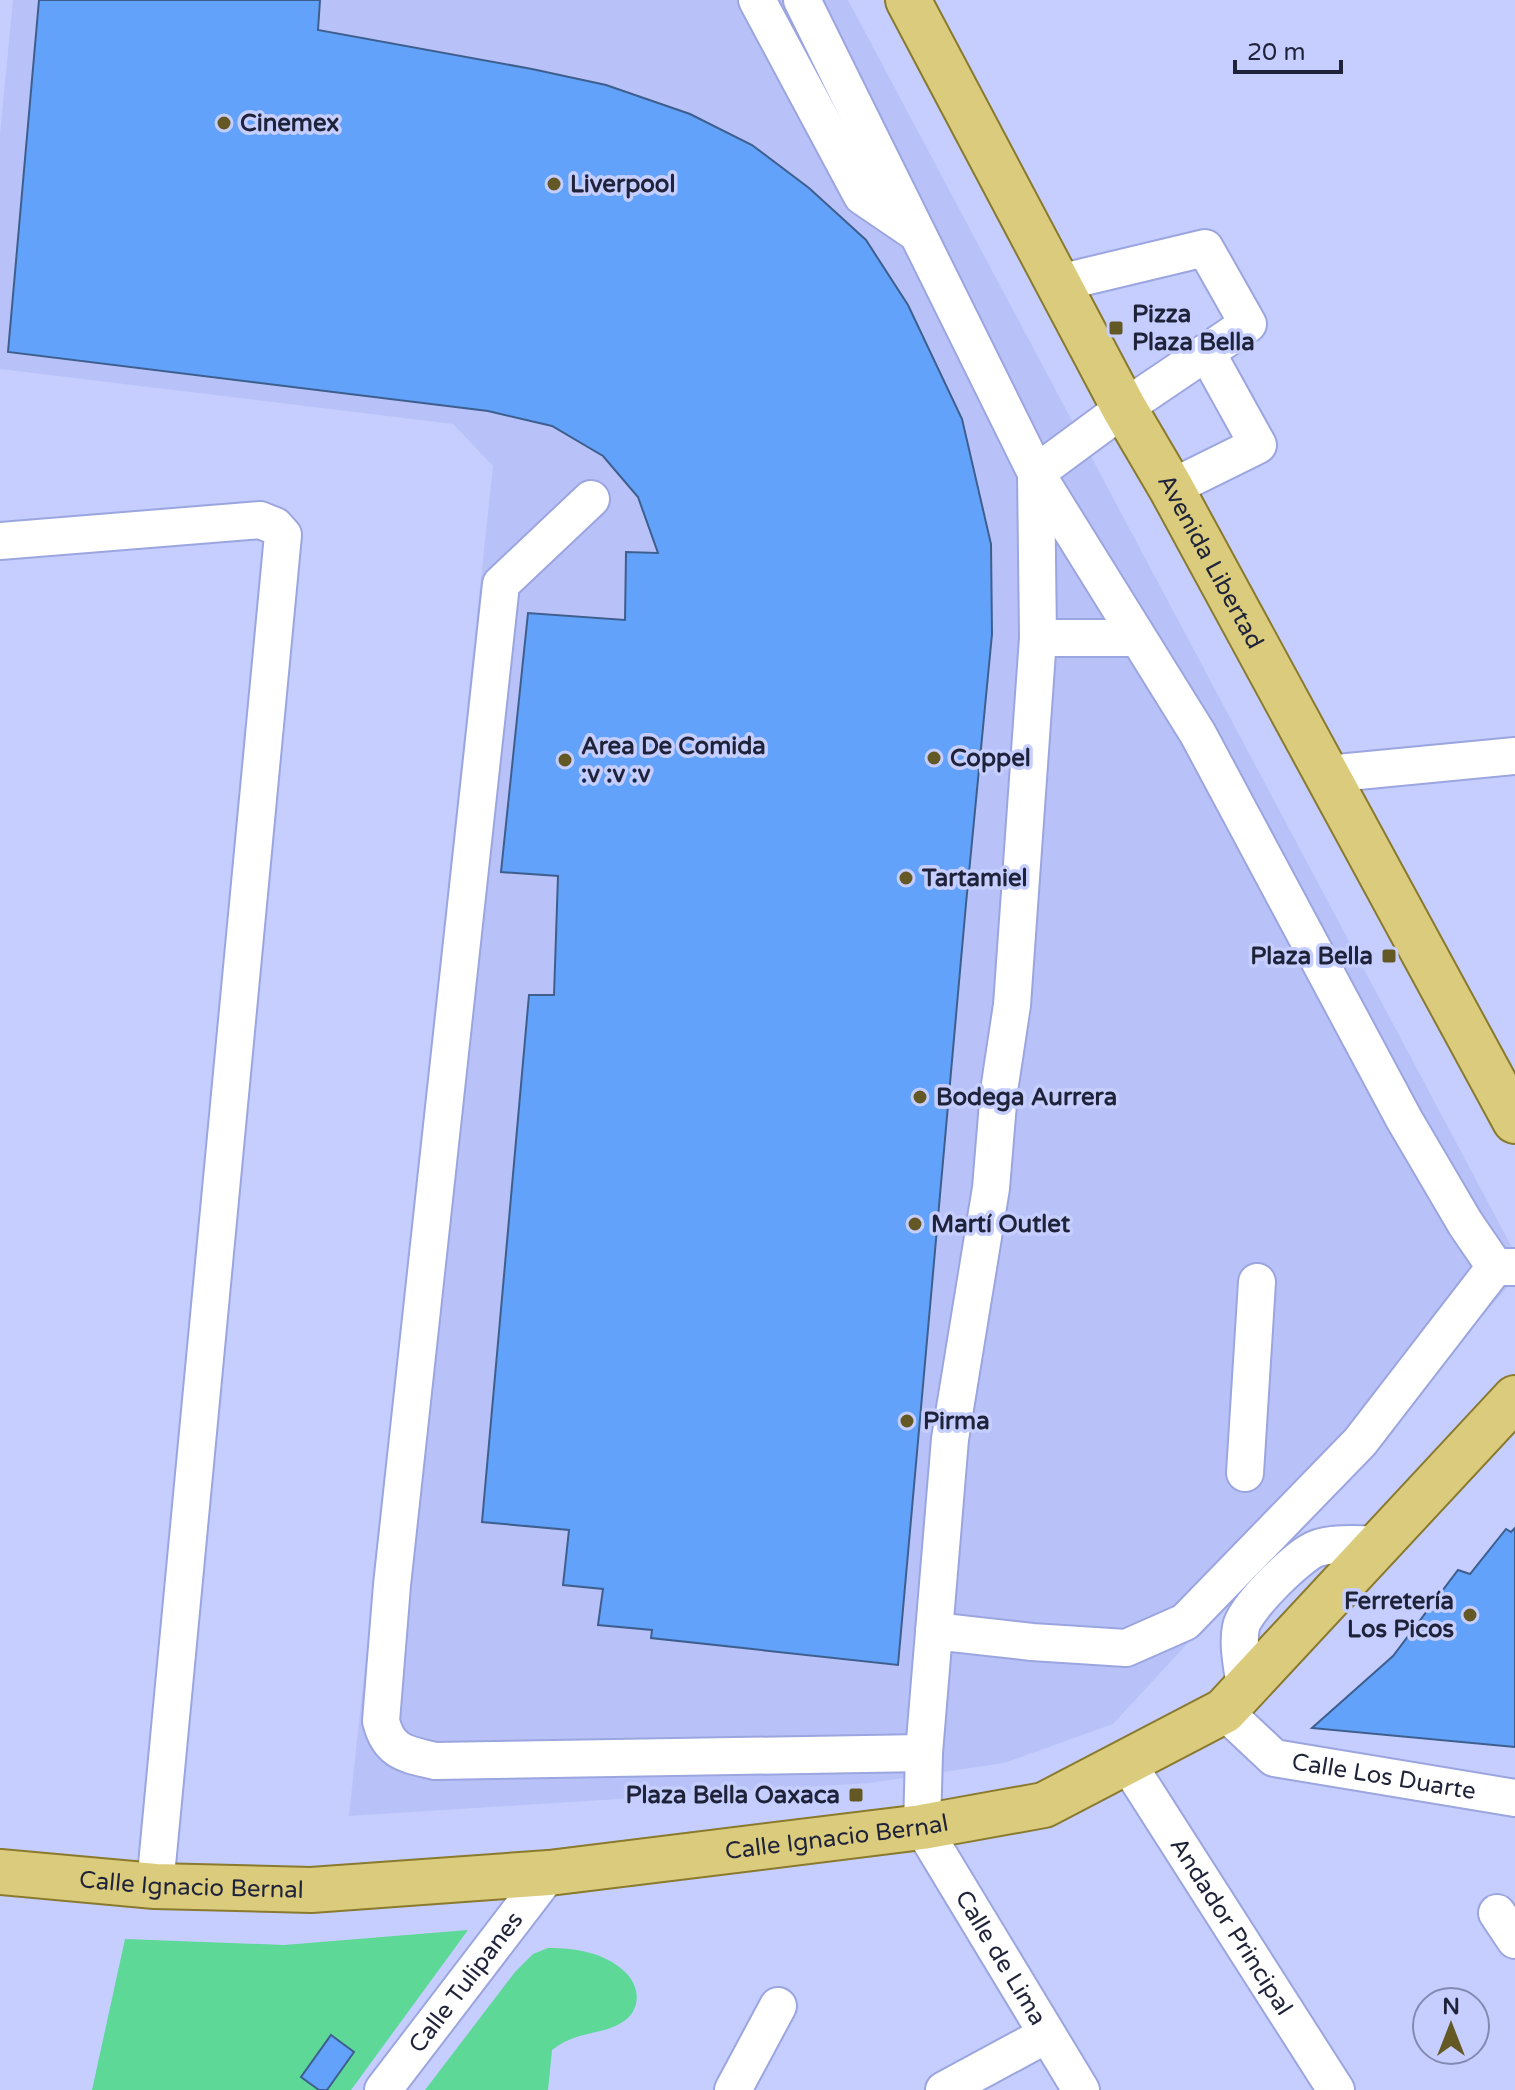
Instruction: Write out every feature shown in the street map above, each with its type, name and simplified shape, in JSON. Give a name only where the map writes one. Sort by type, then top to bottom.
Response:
[{"type":"main road","name":"Avenida Libertad","points":[[908,0],[1124,408],[1510,1105]]},
{"type":"main road","name":"Calle Ignacio Bernal","points":[[0,1872],[155,1886],[311,1890],[549,1873],[922,1827],[1044,1805],[1234,1700],[1515,1398]]},
{"type":"main road","points":[[1470,1446],[1515,1442]]},
{"type":"street","points":[[757,0],[862,196],[917,233]]},
{"type":"street","points":[[802,0],[1036,473],[1198,734],[1404,1119],[1465,1223],[1505,1267],[1360,1442],[1185,1622],[1126,1648],[934,1631]]},
{"type":"street","points":[[1036,473],[1124,408],[1248,324],[1205,248],[1059,283]]},
{"type":"street","points":[[1171,488],[1258,445],[1207,353]]},
{"type":"street","points":[[922,1827],[924,1753],[950,1439],[991,1188],[999,1091],[1012,1005],[1038,638],[1036,473]]},
{"type":"street","points":[[591,499],[501,584],[392,1585],[381,1721],[385,1736],[401,1753],[435,1761],[924,1753]]},
{"type":"street","points":[[0,541],[260,520],[275,526],[283,535],[155,1886]]},
{"type":"street","points":[[1038,638],[1138,638]]},
{"type":"street","points":[[1327,774],[1515,756]]},
{"type":"street","points":[[1245,1473],[1257,1282]]},
{"type":"street","name":"Calle Los Duarte","points":[[1234,1700],[1274,1758],[1515,1798]]},
{"type":"street","name":"Andador Principal","points":[[1126,1761],[1336,2090]]},
{"type":"street","name":"Calle de Lima","points":[[922,1827],[1081,2090]]},
{"type":"street","name":"Calle Tulipanes","points":[[383,2090],[549,1873]]},
{"type":"street","points":[[733,2090],[778,2006]]},
{"type":"street","points":[[944,2090],[1046,2035]]},
{"type":"shaded area","name":"Plaza Bella","points":[[13,0],[848,0],[1515,1253],[1515,1279],[1283,1540],[1113,1724],[1004,1763],[870,1783],[349,1816],[493,466],[453,424],[0,369],[0,134]]},
{"type":"green space","points":[[468,1930],[351,2090],[92,2090],[125,1939],[284,1945]]},
{"type":"green space","points":[[548,1948],[588,1952],[607,1959],[624,1971],[633,1983],[637,1997],[628,2018],[613,2027],[571,2039],[552,2050],[548,2090],[425,2090],[515,1972],[533,1954]]},
{"type":"building","points":[[39,0],[320,0],[318,30],[606,85],[690,114],[752,145],[809,188],[866,240],[908,305],[962,419],[991,544],[992,634],[898,1665],[651,1638],[652,1630],[598,1625],[603,1589],[563,1585],[569,1530],[482,1522],[529,995],[554,995],[558,876],[501,872],[528,613],[625,620],[626,552],[658,553],[638,497],[603,456],[552,426],[488,411],[8,352]]},
{"type":"building","name":"Ferretería Los Picos","points":[[1515,1528],[1515,1747],[1312,1728],[1393,1656],[1458,1570],[1470,1574],[1506,1529],[1511,1532]]},
{"type":"building","points":[[331,2035],[354,2052],[327,2090],[319,2090],[301,2077]]},
{"type":"place","name":"Cinemex","points":[[224,123]]},
{"type":"place","name":"Liverpool","points":[[554,184]]},
{"type":"place","name":"Pizza Plaza Bella","points":[[1116,328]]},
{"type":"place","name":"Coppel","points":[[934,758]]},
{"type":"place","name":"Area De Comida :v :v :v","points":[[565,760]]},
{"type":"place","name":"Tartamiel","points":[[906,878]]},
{"type":"place","name":"Plaza Bella","points":[[1389,956]]},
{"type":"place","name":"Bodega Aurrera","points":[[920,1097]]},
{"type":"place","name":"Martí Outlet","points":[[915,1224]]},
{"type":"place","name":"Pirma","points":[[907,1421]]},
{"type":"place","name":"Ferretería Los Picos","points":[[1470,1615]]},
{"type":"place","name":"Plaza Bella Oaxaca","points":[[856,1795]]}]
